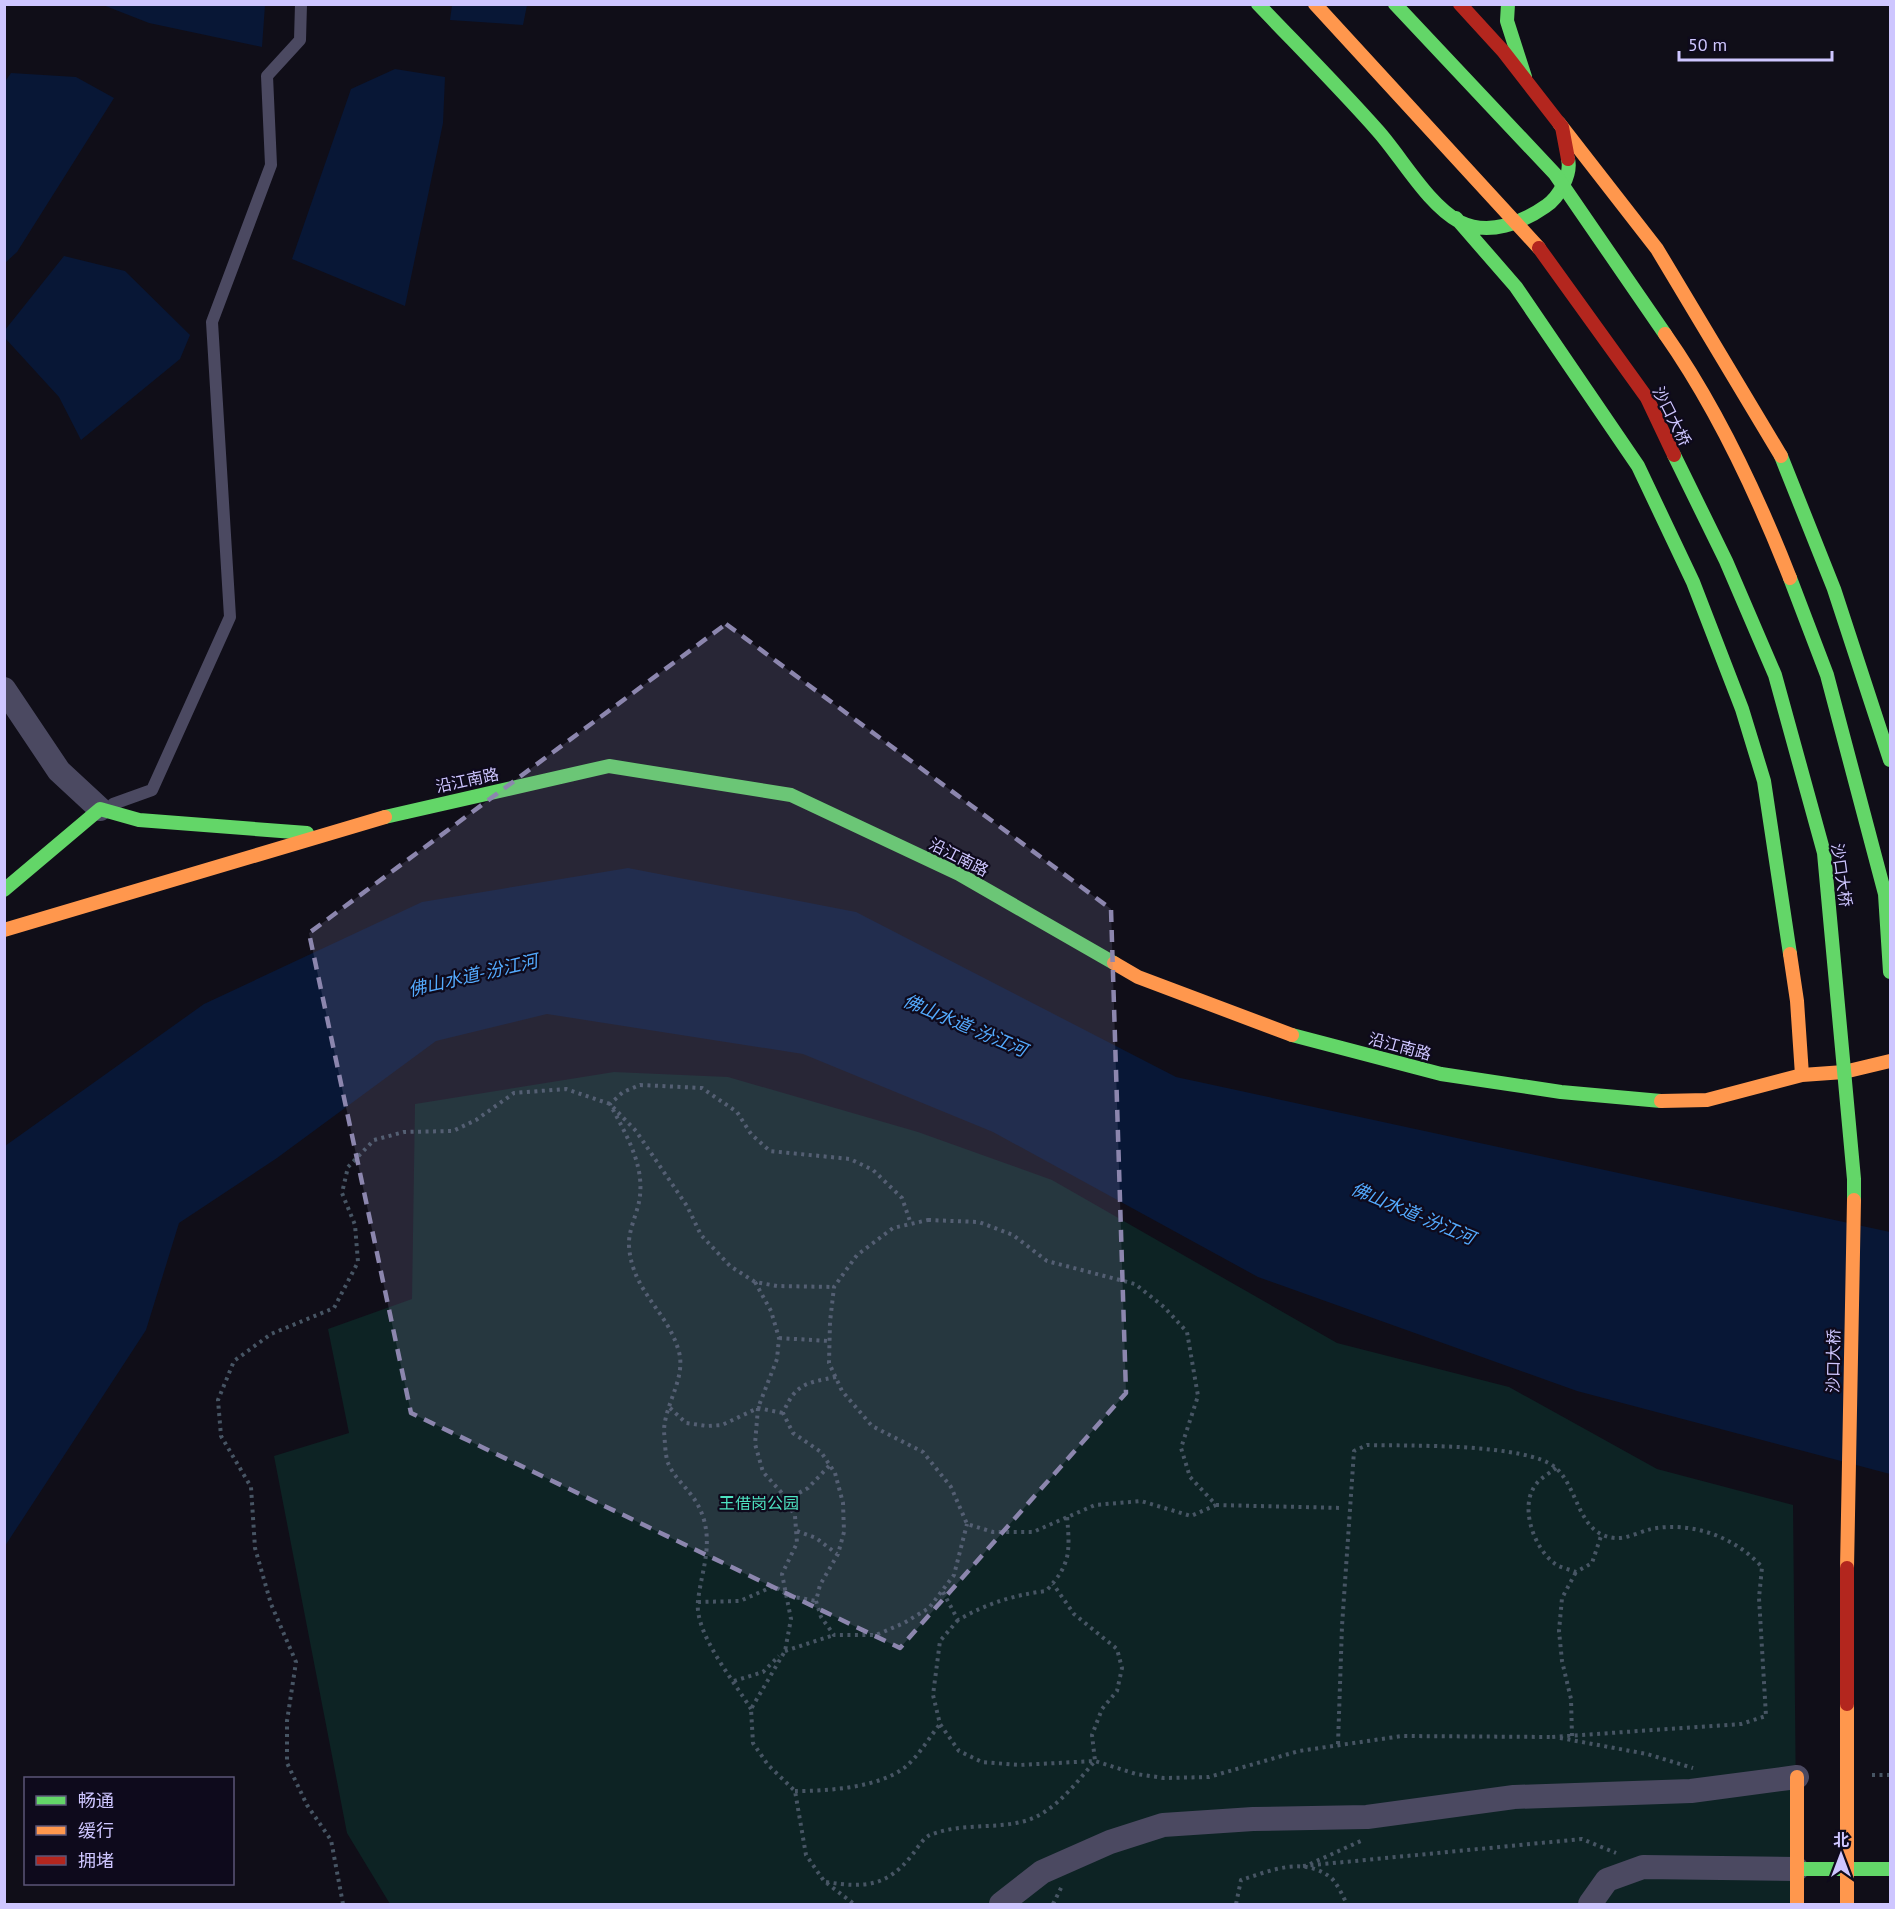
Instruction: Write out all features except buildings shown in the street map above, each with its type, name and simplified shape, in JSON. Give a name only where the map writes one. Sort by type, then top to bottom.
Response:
[{"type":"main road","points":[[1258,4],[1378,130],[1435,201],[1461,222],[1494,230],[1530,217],[1555,200],[1570,167],[1559,123]]},
{"type":"main road","name":"沙口大桥","points":[[1315,4],[1545,255],[1647,398],[1726,561],[1775,675],[1824,853],[1854,1179],[1846,1500],[1847,1905]]},
{"type":"main road","name":"沙口大桥","points":[[1395,4],[1555,174],[1694,375],[1771,530],[1827,675],[1885,894],[1890,972]]},
{"type":"main road","points":[[1460,4],[1525,79],[1656,249],[1722,355],[1786,465],[1834,589],[1890,760]]},
{"type":"main road","points":[[1508,4],[1507,21],[1525,79]]},
{"type":"main road","points":[[1456,218],[1516,287],[1638,466],[1693,582],[1742,709],[1764,781],[1797,1001],[1802,1075]]},
{"type":"main road","name":"沿江南路","points":[[4,930],[408,810],[609,766],[791,795],[959,874],[1138,977],[1275,1030],[1441,1074],[1561,1092],[1649,1101],[1707,1100],[1802,1075],[1844,1072],[1890,1061]]},
{"type":"main road","points":[[4,890],[100,809],[139,820],[327,834]]},
{"type":"main road","points":[[1797,1777],[1797,1905]]},
{"type":"main road","points":[[1797,1869],[1890,1869]]},
{"type":"street","points":[[4,689],[58,771],[100,809]]},
{"type":"street","points":[[1000,1905],[1042,1872],[1110,1842],[1163,1826],[1253,1819],[1367,1817],[1514,1797],[1691,1791],[1797,1777]]},
{"type":"street","points":[[1590,1905],[1607,1880],[1643,1867],[1797,1869]]},
{"type":"lane","points":[[100,809],[152,790],[230,617],[212,322],[271,165],[267,76],[300,40],[301,4]]},
{"type":"path","points":[[610,1104],[623,1092],[640,1085],[702,1088],[737,1112],[751,1134],[770,1150],[850,1159],[873,1170],[902,1198],[911,1224]]},
{"type":"path","points":[[343,1905],[331,1840],[307,1805],[287,1763],[287,1721],[296,1662],[271,1604],[255,1548],[251,1487],[221,1436],[218,1400],[234,1361],[271,1334],[334,1308],[358,1262],[355,1226],[342,1193],[348,1167],[374,1140],[404,1132],[453,1131],[476,1120],[514,1093],[566,1089],[610,1104],[657,1159],[687,1206],[701,1235],[730,1266],[755,1282],[777,1286],[834,1287]]},
{"type":"path","points":[[610,1104],[634,1151],[640,1173],[639,1200],[628,1245],[633,1268],[643,1293],[663,1317],[679,1353],[678,1373],[664,1429],[668,1463],[700,1507],[707,1532],[707,1556],[698,1602],[699,1625],[751,1709],[753,1743],[768,1765],[795,1791],[806,1855],[824,1881],[854,1905]]},
{"type":"path","points":[[734,1681],[763,1672],[785,1651],[834,1635],[876,1635],[904,1623],[929,1608],[944,1592],[954,1575],[967,1524],[951,1487],[923,1452],[872,1426],[842,1390],[829,1363],[834,1287],[857,1255],[893,1228],[928,1220],[979,1222],[1012,1234],[1047,1261],[1135,1284],[1164,1307],[1187,1332],[1198,1396],[1181,1448],[1190,1477],[1216,1505]]},
{"type":"path","points":[[751,1709],[785,1651],[791,1619],[789,1596],[782,1574],[797,1543],[795,1516],[786,1500],[763,1472],[755,1444],[758,1408],[777,1359],[779,1338],[771,1311],[755,1282]]},
{"type":"path","points":[[779,1338],[829,1341]]},
{"type":"path","points":[[834,1635],[821,1617],[816,1601],[820,1585],[837,1554],[844,1532],[843,1503],[835,1473],[830,1465],[821,1452],[793,1433],[783,1413],[791,1394],[809,1382],[836,1377]]},
{"type":"path","points":[[670,1408],[686,1423],[707,1426],[722,1425],[758,1408],[783,1413]]},
{"type":"path","points":[[1067,1516],[1070,1545],[1064,1571],[1046,1592],[1020,1594],[982,1606],[958,1620],[940,1641],[935,1665],[933,1695],[940,1724],[959,1751],[982,1762],[1019,1765],[1095,1761],[1155,1777],[1209,1777],[1299,1751],[1402,1736],[1552,1737],[1741,1724],[1766,1716],[1759,1598],[1762,1567],[1748,1552],[1722,1536],[1681,1528],[1653,1529],[1616,1538],[1594,1531],[1582,1515],[1574,1492],[1556,1468],[1537,1457],[1489,1450],[1368,1445],[1354,1451],[1342,1626],[1338,1744]]},
{"type":"path","points":[[786,1500],[807,1488],[830,1465]]},
{"type":"path","points":[[1556,1468],[1536,1484],[1530,1503],[1531,1526],[1542,1551],[1556,1565],[1576,1572]]},
{"type":"path","points":[[967,1524],[993,1532],[1033,1532],[1095,1505],[1141,1501],[1191,1516],[1216,1505],[1343,1508]]},
{"type":"path","points":[[797,1531],[816,1538],[837,1554]]},
{"type":"path","points":[[1572,1736],[1571,1700],[1562,1661],[1559,1631],[1562,1598],[1576,1572],[1592,1563],[1602,1533]]},
{"type":"path","points":[[824,1881],[852,1886],[873,1884],[898,1872],[927,1836],[963,1826],[1023,1822],[1061,1800],[1095,1761],[1092,1735],[1102,1709],[1117,1691],[1122,1668],[1117,1648],[1074,1614],[1053,1584]]},
{"type":"path","points":[[698,1602],[740,1601],[774,1586],[789,1596],[816,1601]]},
{"type":"path","points":[[944,1592],[958,1620]]},
{"type":"path","points":[[795,1791],[837,1790],[872,1781],[903,1768],[940,1724]]},
{"type":"path","points":[[1552,1737],[1647,1754],[1701,1771]]},
{"type":"path","points":[[1303,1866],[1353,1846],[1370,1835]]},
{"type":"path","points":[[1236,1905],[1241,1880],[1285,1866],[1582,1839],[1620,1854],[1634,1871]]},
{"type":"path","points":[[1303,1866],[1331,1877],[1347,1905]]},
{"type":"highlighted area","points":[[726,624],[1111,909],[1126,1393],[900,1648],[411,1413],[309,933]]},
{"type":"green space","name":"王借岗公园","points":[[614,1072],[728,1077],[918,1132],[1052,1180],[1337,1343],[1509,1387],[1657,1469],[1793,1505],[1797,1904],[390,1904],[347,1833],[274,1456],[349,1433],[328,1329],[412,1299],[415,1104]]},
{"type":"water","points":[[452,4],[527,5],[523,25],[450,20]]},
{"type":"water","points":[[103,5],[265,5],[262,47],[149,23]]},
{"type":"water","points":[[395,69],[445,77],[443,123],[405,306],[292,259],[351,89]]},
{"type":"water","points":[[11,73],[76,77],[114,98],[17,252],[5,263],[4,83]]},
{"type":"water","points":[[64,256],[125,271],[190,335],[180,359],[81,440],[59,397],[5,338],[5,330]]},
{"type":"water","name":"佛山水道-汾江河","points":[[628,868],[856,912],[1176,1077],[1890,1232],[1890,1474],[1577,1391],[1258,1277],[993,1132],[803,1054],[547,1014],[436,1041],[277,1158],[179,1223],[146,1330],[5,1546],[5,1146],[204,1004],[422,902]]},
{"type":"traffic: fast","points":[[1258,4],[1378,131],[1426,193],[1460,222],[1482,228],[1494,228],[1527,218],[1551,202],[1559,192],[1568,172],[1568,159]]},
{"type":"traffic: fast","points":[[1395,4],[1555,174],[1665,334]]},
{"type":"traffic: fast","points":[[1508,4],[1507,21],[1525,77]]},
{"type":"traffic: fast","points":[[1456,218],[1516,287],[1638,466],[1693,582],[1742,709],[1764,781],[1790,954]]},
{"type":"traffic: fast","points":[[1674,455],[1726,561],[1775,675],[1824,853],[1854,1179],[1854,1200]]},
{"type":"traffic: fast","points":[[1781,456],[1834,589],[1890,760]]},
{"type":"traffic: fast","points":[[1790,578],[1827,675],[1885,894],[1890,972]]},
{"type":"traffic: fast","points":[[385,817],[609,766],[791,795],[959,874],[1114,963]]},
{"type":"traffic: fast","points":[[4,890],[100,809],[139,820],[307,833]]},
{"type":"traffic: fast","points":[[1292,1035],[1441,1074],[1561,1092],[1661,1101]]},
{"type":"traffic: fast","points":[[1797,1869],[1890,1869]]},
{"type":"traffic: slow","points":[[1315,4],[1539,248]]},
{"type":"traffic: slow","points":[[1559,123],[1657,249],[1781,456]]},
{"type":"traffic: slow","points":[[1665,334],[1702,392],[1735,452],[1790,578]]},
{"type":"traffic: slow","points":[[4,930],[385,817]]},
{"type":"traffic: slow","points":[[1790,954],[1797,1001],[1802,1075]]},
{"type":"traffic: slow","points":[[1114,963],[1138,977],[1292,1035]]},
{"type":"traffic: slow","points":[[1661,1101],[1707,1100],[1802,1075],[1844,1072],[1890,1061]]},
{"type":"traffic: slow","points":[[1847,1568],[1854,1200]]},
{"type":"traffic: slow","points":[[1847,1704],[1847,1904]]},
{"type":"traffic: slow","points":[[1797,1777],[1797,1904]]},
{"type":"traffic: jam","points":[[1460,4],[1503,51],[1562,127],[1568,159]]},
{"type":"traffic: jam","points":[[1539,248],[1647,398],[1674,455]]},
{"type":"traffic: jam","points":[[1847,1568],[1847,1704]]}]
